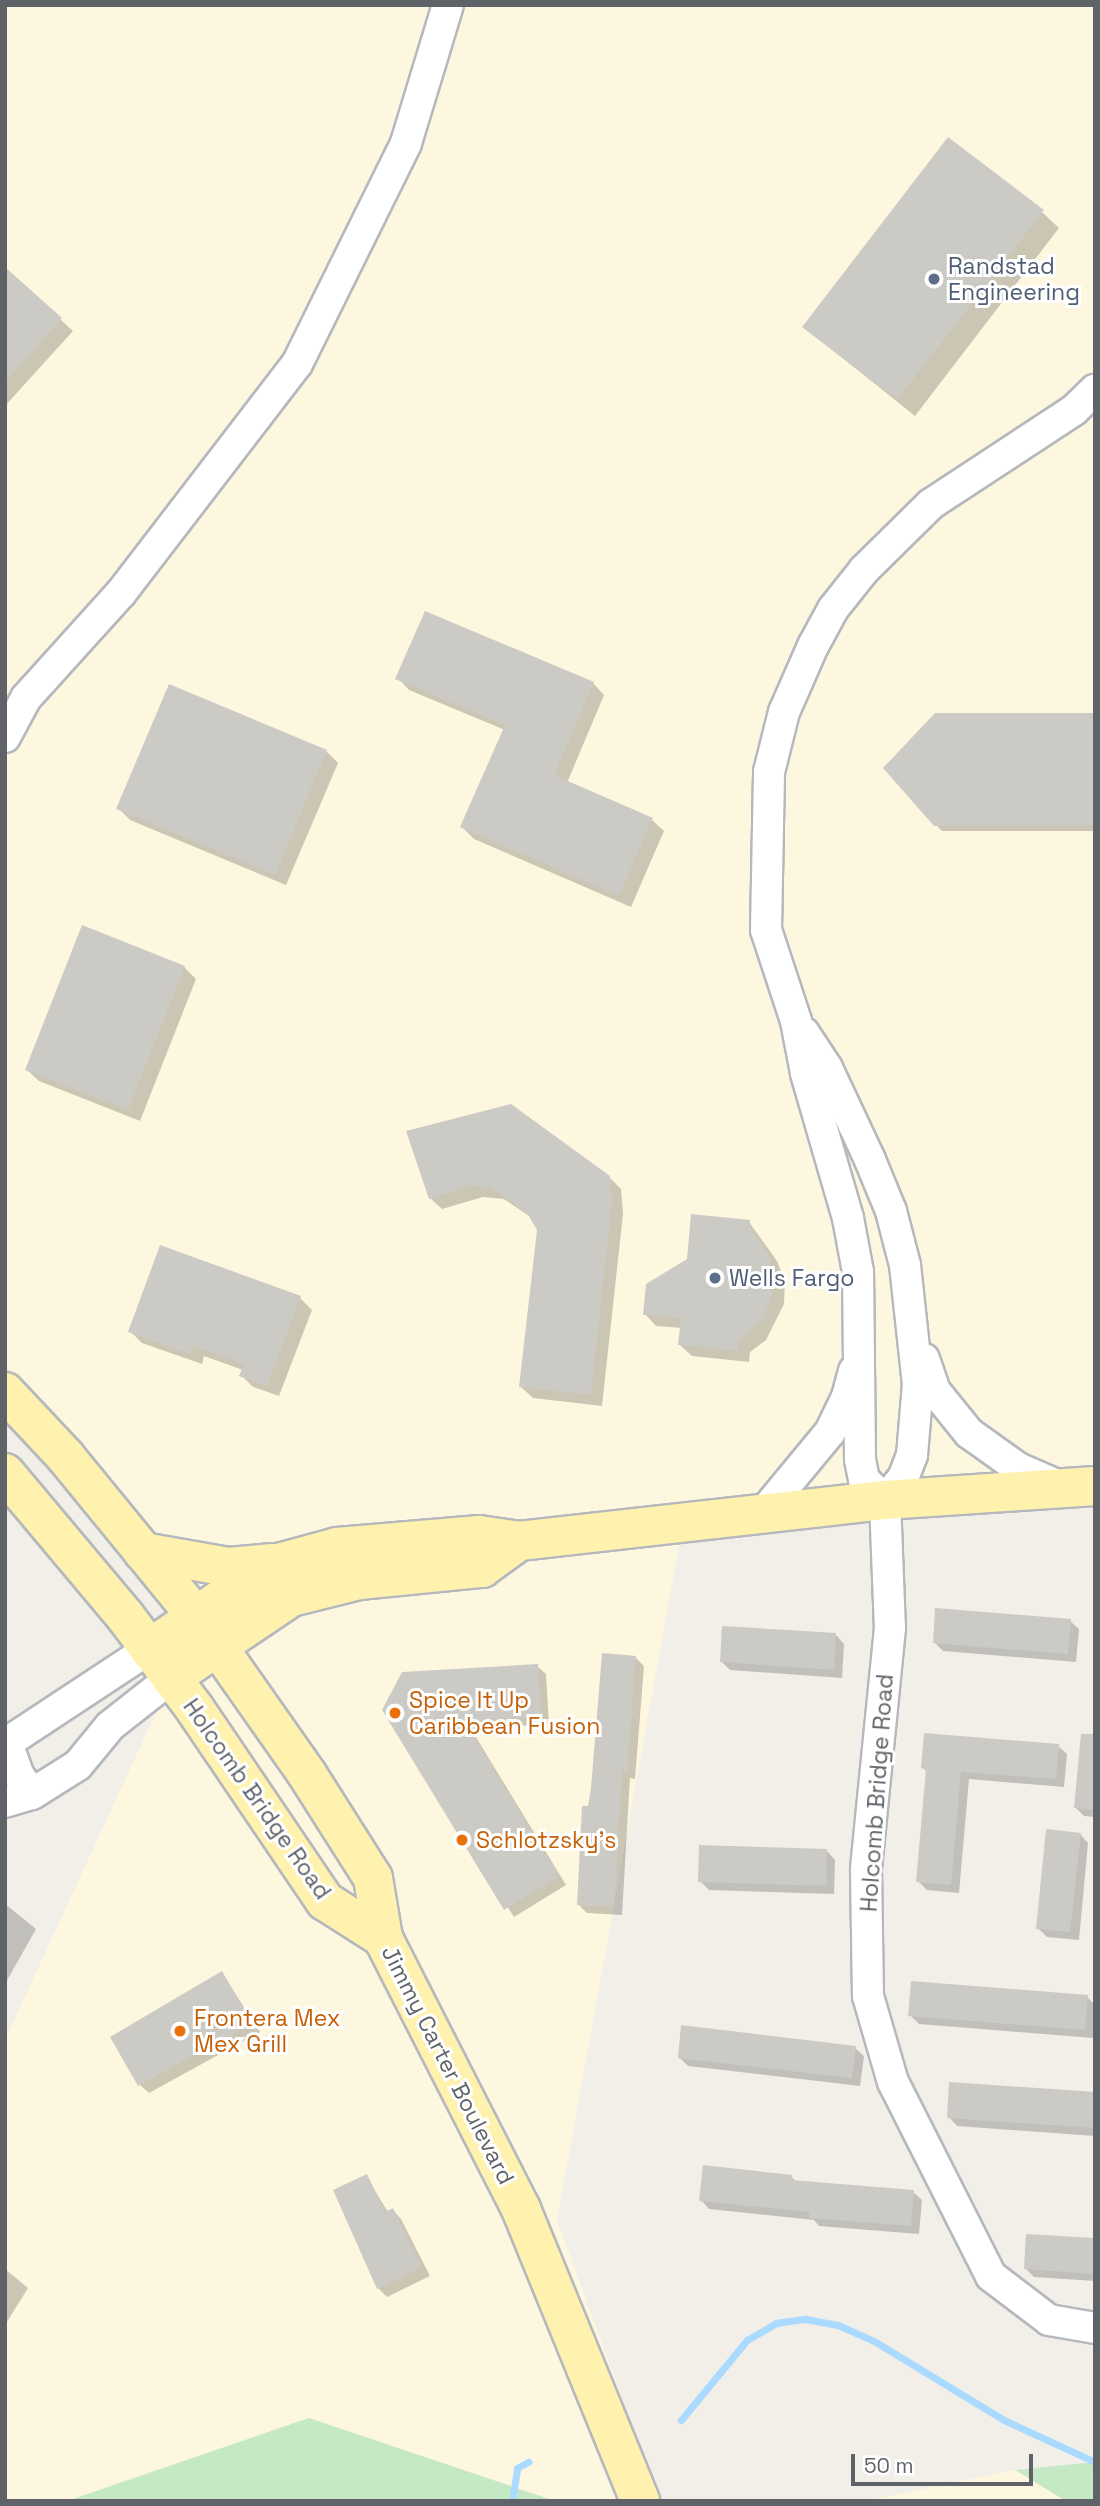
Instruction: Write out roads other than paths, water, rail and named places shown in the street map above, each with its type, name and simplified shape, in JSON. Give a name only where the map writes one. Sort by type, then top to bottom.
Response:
[{"type":"main road","points":[[5,1392],[143,1552],[206,1631]]},
{"type":"main road","name":"Holcomb Bridge Road","points":[[5,1474],[160,1664],[325,1902],[383,1938]]},
{"type":"main road","name":"Holcomb Bridge Road","points":[[160,1664],[206,1631],[282,1562],[308,1553],[392,1542],[479,1535],[519,1541],[885,1500],[1080,1487]]},
{"type":"main road","name":"Holcomb Bridge Road","points":[[206,1631],[310,1590],[482,1568],[519,1541]]},
{"type":"main road","points":[[143,1552],[229,1567],[282,1562]]},
{"type":"main road","name":"Jimmy Carter Boulevard","points":[[206,1631],[373,1878],[383,1938],[526,2221],[640,2501]]},
{"type":"street","points":[[5,737],[26,698],[121,593],[297,364],[406,143],[448,5]]},
{"type":"street","points":[[915,1322],[918,1384],[912,1455],[902,1478],[885,1500],[864,1480],[860,1459],[861,1329],[858,1272],[848,1218],[806,1073],[796,1021],[766,930],[769,772],[783,712],[813,646],[833,609],[894,537],[931,504],[1073,410],[1095,390]]},
{"type":"street","points":[[796,1021],[833,1080],[891,1211],[915,1322],[935,1391],[952,1416],[1018,1468],[1080,1487]]},
{"type":"street","points":[[763,1513],[830,1432],[847,1397],[861,1329]]},
{"type":"street","name":"Holcomb Bridge Road","points":[[885,1500],[890,1628],[866,1870],[868,1996],[893,2082],[991,2276],[1049,2320],[1095,2328]]},
{"type":"street","points":[[160,1664],[78,1765],[19,1798],[18,1774],[6,1743],[160,1664]]},
{"type":"waterway","points":[[681,2420],[747,2340],[776,2323],[806,2319],[838,2325],[874,2341],[1004,2420],[1095,2462]]},
{"type":"waterway","points":[[512,2501],[517,2468],[528,2462]]},
{"type":"place","name":"Randstad Engineering","points":[[934,279]]},
{"type":"place","name":"Wells Fargo","points":[[715,1278]]},
{"type":"place","name":"Spice It Up Caribbean Fusion","points":[[395,1713]]},
{"type":"place","name":"Schlotzsky's","points":[[462,1840]]},
{"type":"place","name":"Frontera Mex Mex Grill","points":[[180,2031]]}]
